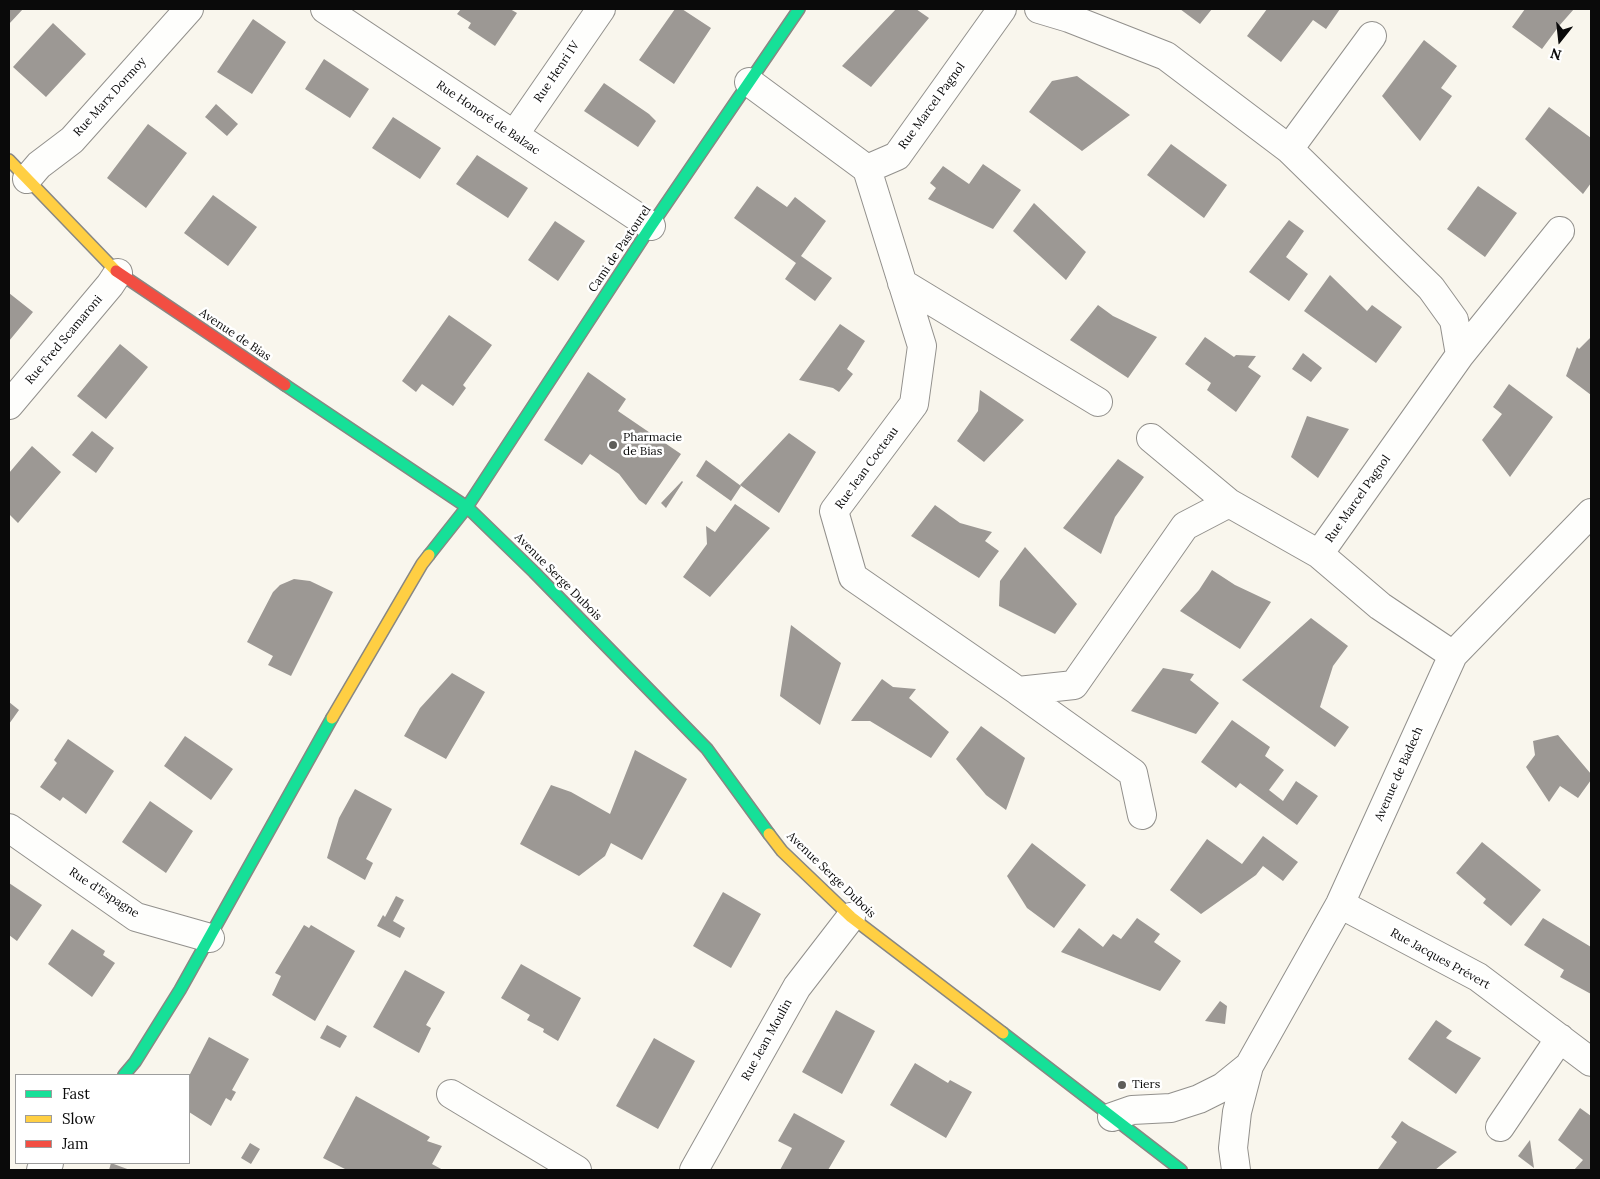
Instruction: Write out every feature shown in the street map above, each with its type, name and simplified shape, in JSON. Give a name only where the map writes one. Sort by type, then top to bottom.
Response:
[{"type":"street","name":"Rue Marx Dormoy","points":[[18,170],[39,165],[72,140],[189,9]]},
{"type":"street","name":"Rue Honoré de Balzac","points":[[325,9],[651,226]]},
{"type":"street","name":"Rue Henri IV","points":[[514,135],[601,9]]},
{"type":"street","name":"Cami de Pastourel","points":[[125,1074],[135,1062],[180,990],[348,690],[422,564],[467,507],[651,226],[799,9]]},
{"type":"street","name":"Rue Marcel Pagnol","points":[[867,169],[897,156],[1002,9]]},
{"type":"street","points":[[1040,9],[1069,18],[1166,56],[1289,149],[1431,288],[1454,320],[1460,355]]},
{"type":"street","points":[[1289,149],[1372,36]]},
{"type":"street","points":[[749,82],[867,169]]},
{"type":"street","name":"Rue Jean Cocteau","points":[[867,169],[922,346],[914,404],[834,512],[853,577],[1133,773],[1142,815]]},
{"type":"street","name":"Avenue de Bias","points":[[18,170],[118,273],[467,507]]},
{"type":"street","name":"Rue Marcel Pagnol","points":[[1454,655],[1380,606],[1319,554],[1460,355],[1560,231]]},
{"type":"street","name":"Rue Fred Scamaroni","points":[[9,406],[118,273]]},
{"type":"street","points":[[902,283],[1098,402]]},
{"type":"street","points":[[1151,438],[1229,503],[1319,554]]},
{"type":"street","points":[[1018,692],[1074,685],[1185,526],[1229,503]]},
{"type":"street","name":"Avenue Serge Dubois","points":[[467,507],[534,572],[707,749],[782,851],[851,917],[1181,1170]]},
{"type":"street","name":"Avenue de Badech","points":[[1249,1066],[1340,904],[1454,655],[1591,513]]},
{"type":"street","name":"Rue d'Espagne","points":[[9,828],[136,916],[210,938]]},
{"type":"street","name":"Rue Jacques Prévert","points":[[1340,904],[1478,977],[1591,1062]]},
{"type":"street","name":"Rue Jean Moulin","points":[[694,1170],[797,987],[851,917]]},
{"type":"street","points":[[1500,1127],[1560,1038]]},
{"type":"street","points":[[1112,1117],[1132,1110],[1171,1108],[1199,1099],[1223,1087],[1249,1066]]},
{"type":"street","points":[[1236,1170],[1233,1148],[1237,1112],[1249,1066]]},
{"type":"street","points":[[451,1094],[577,1170]]},
{"type":"building","points":[[9,9],[23,9],[9,24]]},
{"type":"building","points":[[461,9],[510,9],[517,13],[495,46],[468,28],[471,23],[457,14]]},
{"type":"building","points":[[675,9],[682,9],[711,28],[674,84],[639,60]]},
{"type":"building","points":[[896,9],[916,9],[929,18],[871,87],[842,66]]},
{"type":"building","points":[[1180,9],[1212,9],[1200,24]]},
{"type":"building","points":[[1267,9],[1340,9],[1326,29],[1313,20],[1281,62],[1247,36]]},
{"type":"building","points":[[1525,9],[1574,9],[1542,49],[1512,27]]},
{"type":"building","points":[[253,19],[286,42],[252,94],[217,72]]},
{"type":"building","points":[[53,23],[86,54],[46,97],[13,67]]},
{"type":"building","points":[[1424,40],[1457,66],[1441,88],[1452,96],[1420,141],[1382,96]]},
{"type":"building","points":[[324,59],[369,89],[350,118],[305,89]]},
{"type":"building","points":[[1077,76],[1130,115],[1082,151],[1029,112],[1052,81]]},
{"type":"building","points":[[604,83],[649,114],[656,121],[638,147],[584,111]]},
{"type":"building","points":[[216,104],[238,124],[227,136],[205,117]]},
{"type":"building","points":[[1549,107],[1591,138],[1591,183],[1583,194],[1525,139]]},
{"type":"building","points":[[393,117],[441,148],[420,179],[372,148]]},
{"type":"building","points":[[148,124],[187,153],[146,208],[107,178]]},
{"type":"building","points":[[1171,144],[1227,185],[1204,218],[1147,175]]},
{"type":"building","points":[[477,155],[528,188],[508,218],[456,184]]},
{"type":"building","points":[[983,164],[1021,190],[993,229],[928,199],[936,188],[930,183],[943,166],[969,184]]},
{"type":"building","points":[[757,186],[787,207],[795,197],[826,221],[801,256],[832,278],[815,301],[785,279],[796,263],[734,218]]},
{"type":"building","points":[[1478,186],[1517,213],[1485,257],[1447,229]]},
{"type":"building","points":[[213,195],[257,227],[228,266],[184,233]]},
{"type":"building","points":[[1034,203],[1086,252],[1066,280],[1013,231]]},
{"type":"building","points":[[1289,220],[1304,231],[1286,257],[1308,274],[1289,301],[1249,272]]},
{"type":"building","points":[[555,221],[585,241],[558,281],[528,260]]},
{"type":"building","points":[[1330,275],[1367,311],[1372,305],[1402,327],[1376,363],[1304,311]]},
{"type":"building","points":[[9,293],[33,312],[9,341]]},
{"type":"building","points":[[1098,305],[1113,316],[1157,337],[1128,378],[1070,340]]},
{"type":"building","points":[[449,315],[492,345],[463,385],[466,388],[453,406],[422,384],[416,392],[402,381]]},
{"type":"building","points":[[840,324],[865,341],[847,369],[853,374],[839,392],[833,388],[799,380]]},
{"type":"building","points":[[1205,337],[1234,357],[1236,355],[1256,356],[1248,367],[1261,376],[1236,412],[1207,390],[1211,383],[1185,364]]},
{"type":"building","points":[[1591,337],[1591,395],[1566,376],[1577,347],[1579,349]]},
{"type":"building","points":[[120,344],[148,367],[106,419],[77,396]]},
{"type":"building","points":[[1303,353],[1322,368],[1311,382],[1292,369]]},
{"type":"building","points":[[588,372],[626,399],[618,411],[681,454],[646,505],[639,500],[619,474],[590,454],[582,465],[544,440]]},
{"type":"building","points":[[1509,384],[1553,417],[1510,477],[1482,440],[1502,414],[1493,407]]},
{"type":"building","points":[[980,390],[1024,420],[984,462],[957,441],[978,411]]},
{"type":"building","points":[[1307,416],[1349,429],[1318,478],[1291,457]]},
{"type":"building","points":[[92,431],[114,448],[96,473],[72,455]]},
{"type":"building","points":[[789,433],[816,452],[779,513],[740,485]]},
{"type":"building","points":[[32,446],[61,472],[18,523],[9,514],[9,473]]},
{"type":"building","points":[[1118,459],[1144,477],[1115,517],[1101,554],[1063,528]]},
{"type":"building","points":[[706,460],[741,486],[731,501],[696,476]]},
{"type":"building","points":[[683,482],[666,508],[661,503]]},
{"type":"building","points":[[735,504],[770,528],[710,597],[683,577],[707,544],[706,526],[715,532]]},
{"type":"building","points":[[935,505],[960,523],[992,532],[985,541],[999,551],[979,578],[911,536]]},
{"type":"building","points":[[1025,547],[1077,604],[1055,634],[999,606],[1000,581]]},
{"type":"building","points":[[1212,570],[1235,585],[1271,602],[1240,649],[1180,611],[1199,590]]},
{"type":"building","points":[[294,579],[310,581],[333,592],[291,676],[268,665],[273,656],[247,642],[273,592],[280,585]]},
{"type":"building","points":[[1311,618],[1348,646],[1333,666],[1320,707],[1349,727],[1335,747],[1242,680]]},
{"type":"building","points":[[791,625],[841,663],[820,725],[780,696]]},
{"type":"building","points":[[1163,668],[1194,674],[1190,680],[1219,703],[1196,734],[1131,711]]},
{"type":"building","points":[[452,673],[485,692],[446,759],[404,736],[420,708]]},
{"type":"building","points":[[882,679],[893,687],[916,689],[909,698],[949,732],[931,758],[870,721],[851,721]]},
{"type":"building","points":[[9,702],[19,710],[9,724]]},
{"type":"building","points":[[1232,720],[1270,747],[1265,756],[1284,770],[1269,790],[1283,801],[1296,781],[1318,796],[1297,825],[1240,783],[1236,788],[1201,762]]},
{"type":"building","points":[[981,726],[1025,758],[1006,810],[986,795],[956,759]]},
{"type":"building","points":[[1558,735],[1591,774],[1591,780],[1578,798],[1560,786],[1549,802],[1526,767],[1535,755],[1533,741]]},
{"type":"building","points":[[185,736],[233,769],[211,800],[164,766]]},
{"type":"building","points":[[68,739],[114,771],[86,814],[63,797],[60,801],[40,787],[57,763],[54,760]]},
{"type":"building","points":[[635,750],[687,779],[642,860],[611,843],[605,856],[579,876],[520,844],[551,785],[571,792],[610,814]]},
{"type":"building","points":[[355,789],[392,809],[366,859],[373,863],[365,880],[327,858],[339,818]]},
{"type":"building","points":[[150,801],[193,831],[166,873],[122,842]]},
{"type":"building","points":[[1263,836],[1298,862],[1283,881],[1263,866],[1256,875],[1201,914],[1170,890],[1207,839],[1242,864]]},
{"type":"building","points":[[1482,842],[1541,890],[1511,926],[1483,903],[1486,899],[1456,873]]},
{"type":"building","points":[[1032,843],[1086,885],[1054,928],[1027,908],[1007,876]]},
{"type":"building","points":[[9,883],[42,905],[17,941],[9,935]]},
{"type":"building","points":[[723,892],[761,914],[731,968],[693,946]]},
{"type":"building","points":[[396,896],[404,900],[393,921],[405,928],[400,938],[377,926],[383,915],[385,917]]},
{"type":"building","points":[[1137,918],[1160,934],[1154,942],[1181,961],[1160,991],[1061,952],[1079,928],[1103,947],[1113,934],[1121,939]]},
{"type":"building","points":[[1543,918],[1591,947],[1591,994],[1560,977],[1564,970],[1524,945]]},
{"type":"building","points":[[304,925],[309,928],[311,925],[355,951],[315,1021],[272,995],[281,976],[275,973]]},
{"type":"building","points":[[72,929],[105,951],[103,955],[115,963],[92,997],[48,964]]},
{"type":"building","points":[[521,964],[581,998],[558,1041],[543,1032],[544,1029],[527,1020],[530,1015],[501,998]]},
{"type":"building","points":[[405,970],[445,992],[426,1025],[431,1028],[419,1053],[373,1027]]},
{"type":"building","points":[[1220,1001],[1227,1006],[1225,1024],[1205,1021]]},
{"type":"building","points":[[836,1010],[875,1031],[842,1094],[802,1072]]},
{"type":"building","points":[[1436,1020],[1452,1031],[1446,1038],[1481,1058],[1456,1094],[1408,1059]]},
{"type":"building","points":[[327,1025],[347,1036],[340,1048],[320,1038]]},
{"type":"building","points":[[209,1037],[249,1059],[232,1090],[236,1092],[231,1101],[226,1098],[211,1126],[190,1113],[190,1074]]},
{"type":"building","points":[[654,1038],[695,1061],[658,1129],[616,1106]]},
{"type":"building","points":[[915,1063],[948,1083],[950,1080],[972,1092],[946,1138],[890,1105]]},
{"type":"building","points":[[356,1096],[430,1137],[427,1141],[442,1146],[432,1164],[443,1170],[347,1170],[323,1158]]},
{"type":"building","points":[[1580,1108],[1591,1116],[1591,1170],[1574,1170],[1583,1160],[1558,1140]]},
{"type":"building","points":[[794,1113],[845,1141],[828,1170],[780,1170],[792,1148],[778,1141]]},
{"type":"building","points":[[1402,1121],[1457,1152],[1435,1170],[1378,1169],[1397,1142],[1391,1137]]},
{"type":"building","points":[[1530,1140],[1534,1168],[1518,1156]]},
{"type":"building","points":[[250,1143],[260,1149],[251,1164],[241,1158]]},
{"type":"building","points":[[111,1164],[114,1164],[130,1170],[109,1170]]},
{"type":"traffic: fast","points":[[429,555],[467,507],[651,226],[799,9]]},
{"type":"traffic: fast","points":[[285,385],[467,507],[534,572],[707,749],[769,834]]},
{"type":"traffic: fast","points":[[125,1074],[135,1062],[180,990],[332,718]]},
{"type":"traffic: fast","points":[[1003,1033],[1181,1170]]},
{"type":"traffic: slow","points":[[9,160],[116,271]]},
{"type":"traffic: slow","points":[[332,718],[429,555]]},
{"type":"traffic: slow","points":[[769,834],[782,851],[851,917],[1003,1033]]},
{"type":"traffic: jam","points":[[116,271],[285,385]]},
{"type":"place","name":"Pharmacie de Bias","points":[[613,445]]},
{"type":"place","name":"Tiers","points":[[1122,1085]]}]
